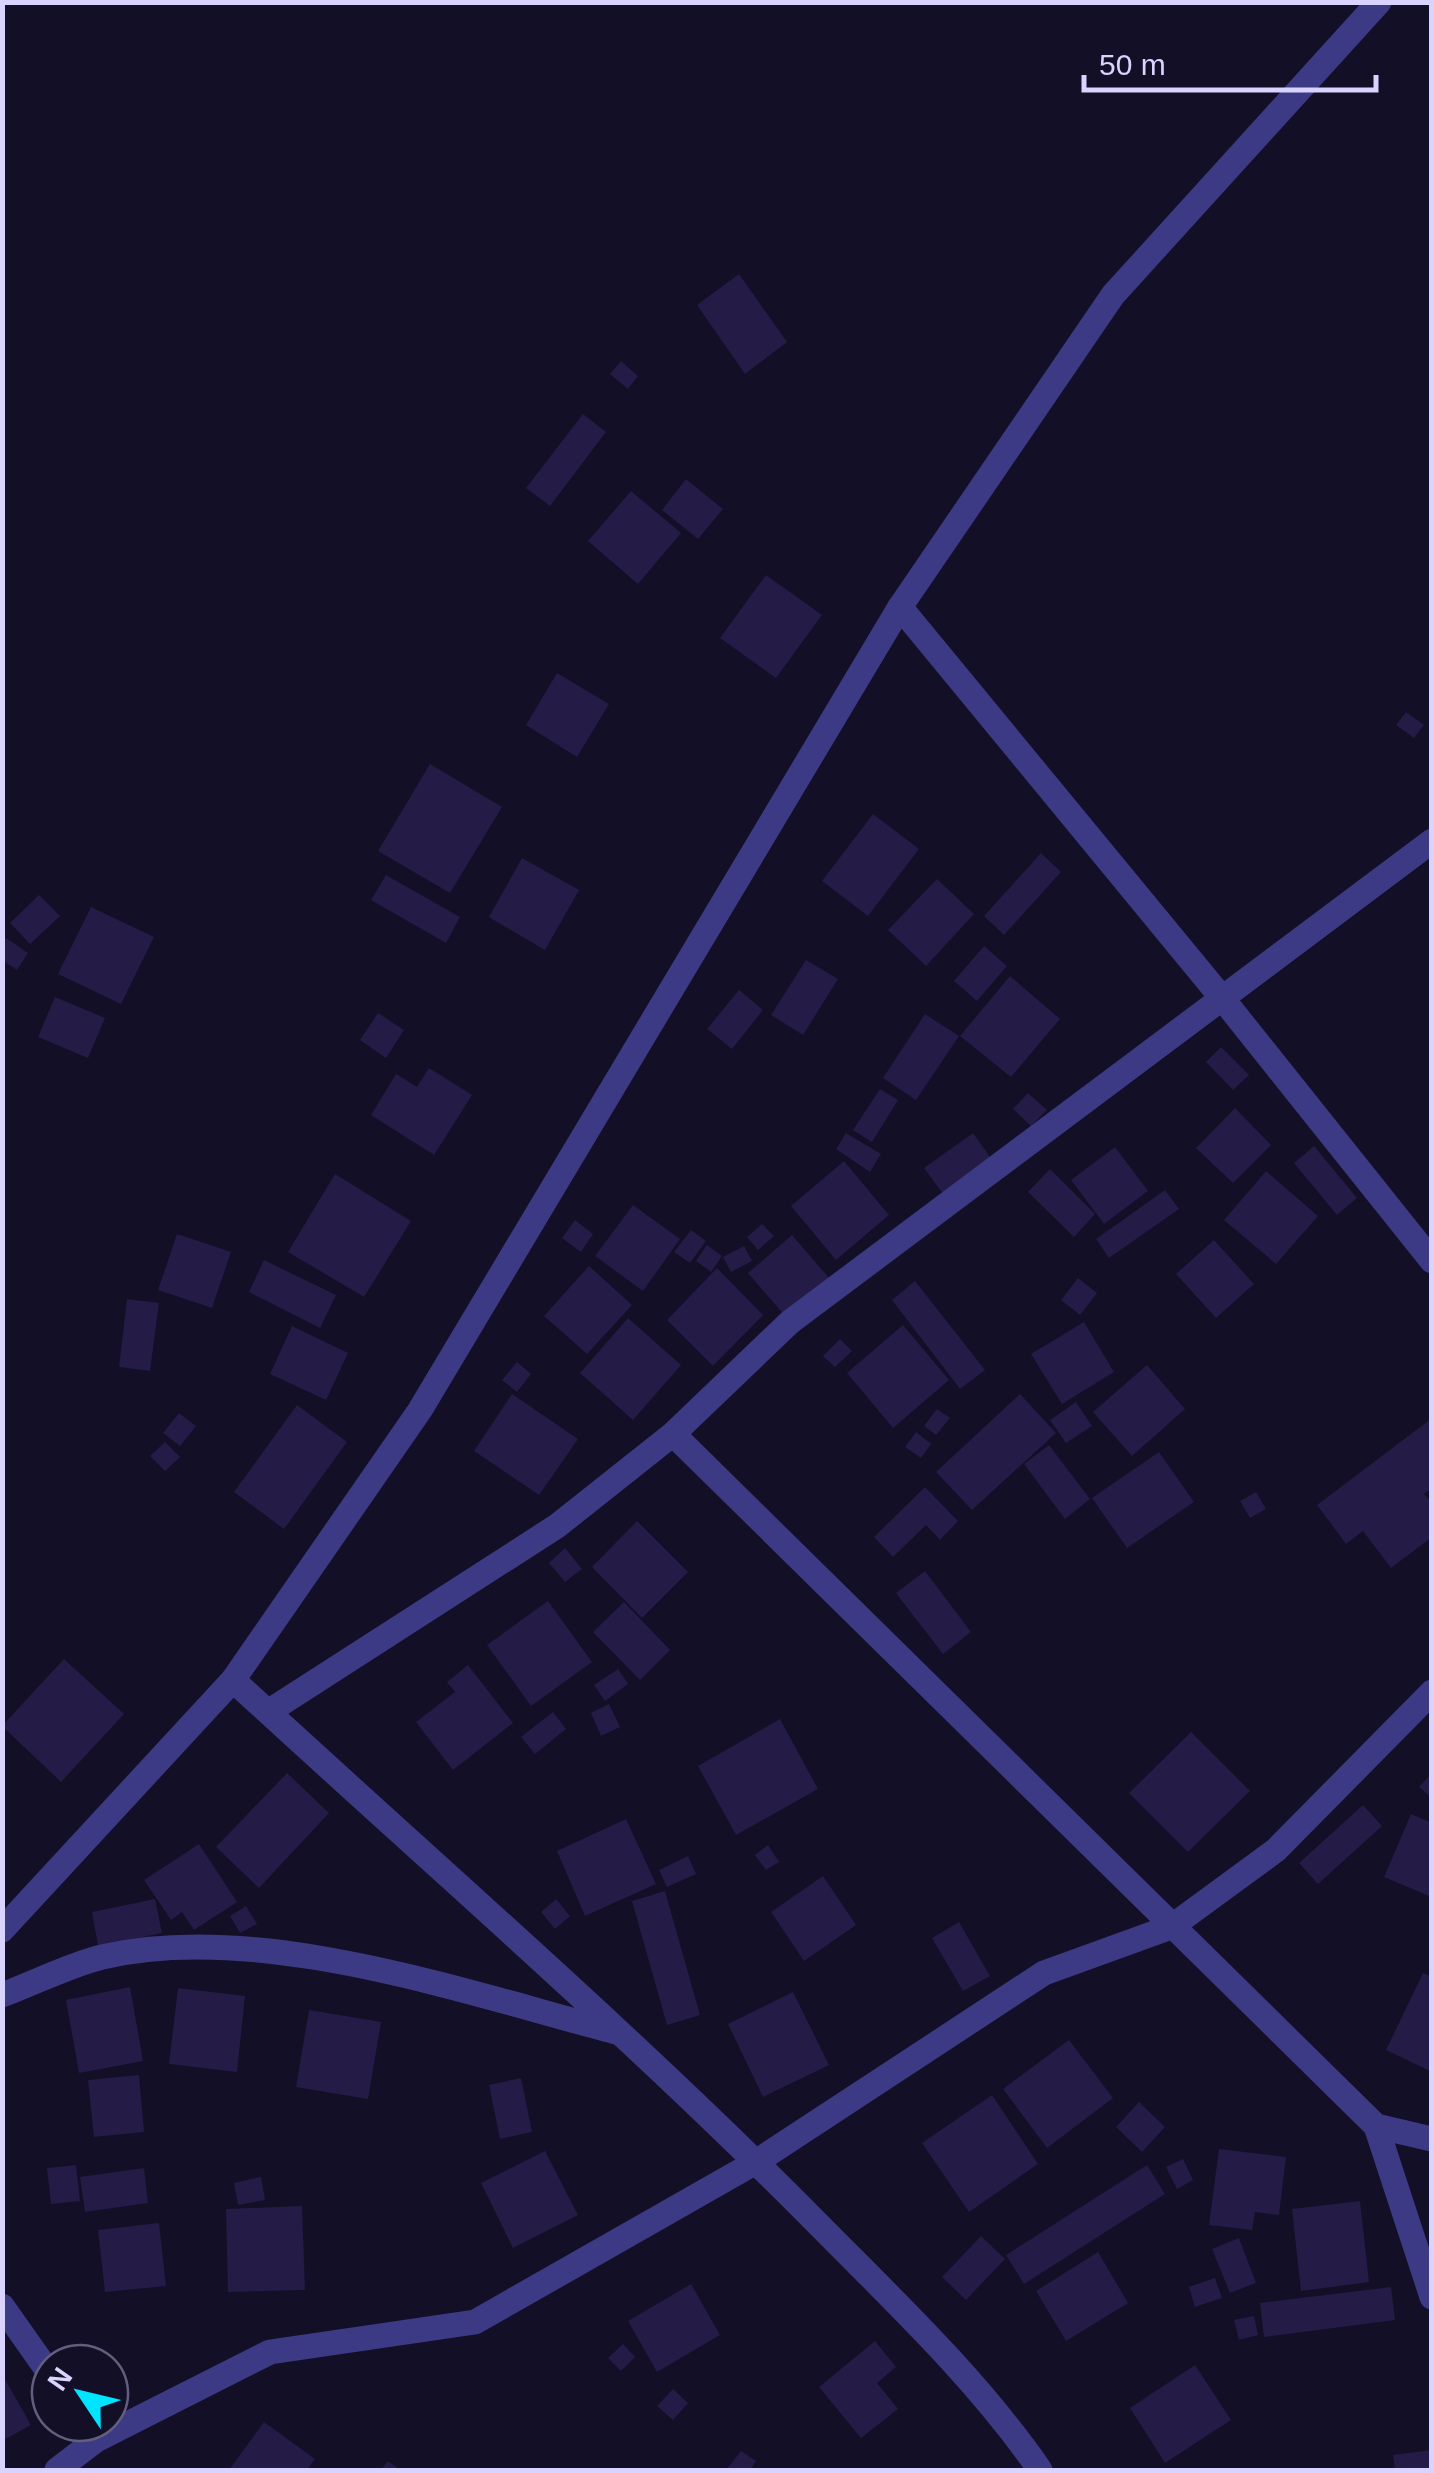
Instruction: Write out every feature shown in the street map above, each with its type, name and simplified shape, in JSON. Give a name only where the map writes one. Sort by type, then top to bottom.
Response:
[{"type":"street","points":[[2,1930],[233,1680],[420,1410],[900,607],[1113,295],[1379,2]]},
{"type":"street","points":[[900,607],[1222,998],[1432,1261]]},
{"type":"street","points":[[268,1712],[557,1526],[674,1434],[790,1322],[1432,842]]},
{"type":"street","points":[[674,1434],[1376,2126],[1432,2297]]},
{"type":"street","points":[[233,1680],[623,2034],[756,2162],[960,2368],[1040,2470]]},
{"type":"street","points":[[130,2414],[270,2352],[474,2322],[756,2162],[1044,1973],[1172,1927],[1276,1850],[1432,1692]]},
{"type":"street","points":[[2,1995],[101,1957],[185,1945],[349,1963],[623,2034]]},
{"type":"street","points":[[1376,2126],[1432,2140]]},
{"type":"street","points":[[2,2306],[30,2346]]},
{"type":"street","points":[[56,2470],[80,2443]]},
{"type":"building","points":[[739,274],[787,342],[745,374],[697,305]]},
{"type":"building","points":[[621,361],[638,376],[628,389],[610,374]]},
{"type":"building","points":[[583,414],[606,432],[550,506],[526,488]]},
{"type":"building","points":[[686,479],[723,509],[698,539],[662,510]]},
{"type":"building","points":[[631,491],[681,533],[638,584],[588,541]]},
{"type":"building","points":[[766,575],[822,615],[776,678],[720,638]]},
{"type":"building","points":[[557,673],[609,704],[577,757],[526,725]]},
{"type":"building","points":[[1406,712],[1424,725],[1414,738],[1396,725]]},
{"type":"building","points":[[430,764],[502,807],[450,893],[378,851]]},
{"type":"building","points":[[873,814],[919,849],[868,916],[822,881]]},
{"type":"building","points":[[1041,853],[1061,872],[1004,935],[984,916]]},
{"type":"building","points":[[522,858],[579,890],[545,950],[489,917]]},
{"type":"building","points":[[386,875],[460,917],[446,943],[371,900]]},
{"type":"building","points":[[937,879],[974,914],[926,966],[888,930]]},
{"type":"building","points":[[39,895],[60,916],[30,944],[10,923]]},
{"type":"building","points":[[91,907],[154,937],[121,1004],[58,974]]},
{"type":"building","points":[[6,938],[28,953],[17,970],[2,960]]},
{"type":"building","points":[[984,946],[1007,966],[977,1001],[954,981]]},
{"type":"building","points":[[806,960],[838,979],[803,1035],[771,1015]]},
{"type":"building","points":[[1010,976],[1060,1019],[1011,1077],[960,1036]]},
{"type":"building","points":[[739,990],[763,1010],[732,1049],[707,1029]]},
{"type":"building","points":[[55,997],[105,1018],[88,1058],[38,1037]]},
{"type":"building","points":[[378,1013],[404,1030],[386,1058],[360,1040]]},
{"type":"building","points":[[925,1014],[959,1036],[916,1100],[883,1078]]},
{"type":"building","points":[[1221,1047],[1249,1075],[1233,1090],[1206,1062]]},
{"type":"building","points":[[429,1068],[472,1095],[434,1155],[371,1115],[396,1074],[417,1087]]},
{"type":"building","points":[[880,1089],[898,1100],[872,1142],[853,1130]]},
{"type":"building","points":[[1028,1093],[1047,1110],[1031,1126],[1013,1109]]},
{"type":"building","points":[[1235,1108],[1271,1145],[1233,1183],[1196,1148]]},
{"type":"building","points":[[846,1133],[881,1154],[870,1172],[836,1149]]},
{"type":"building","points":[[973,1133],[993,1161],[944,1195],[924,1168]]},
{"type":"building","points":[[1314,1146],[1357,1198],[1337,1215],[1294,1163]]},
{"type":"building","points":[[1115,1147],[1148,1191],[1104,1224],[1071,1180]]},
{"type":"building","points":[[844,1161],[889,1215],[836,1260],[791,1206]]},
{"type":"building","points":[[1050,1169],[1095,1214],[1074,1237],[1028,1192]]},
{"type":"building","points":[[1266,1171],[1318,1216],[1276,1264],[1224,1220]]},
{"type":"building","points":[[335,1174],[411,1221],[364,1297],[288,1252]]},
{"type":"building","points":[[1165,1190],[1179,1209],[1109,1258],[1096,1239]]},
{"type":"building","points":[[633,1205],[680,1239],[643,1291],[595,1256]]},
{"type":"building","points":[[575,1220],[593,1234],[581,1252],[562,1238]]},
{"type":"building","points":[[762,1224],[774,1236],[758,1250],[747,1237]]},
{"type":"building","points":[[691,1230],[706,1241],[690,1263],[674,1252]]},
{"type":"building","points":[[177,1234],[231,1252],[212,1308],[158,1290]]},
{"type":"building","points":[[792,1235],[830,1279],[786,1317],[748,1273]]},
{"type":"building","points":[[1214,1240],[1254,1284],[1216,1318],[1176,1274]]},
{"type":"building","points":[[707,1245],[722,1256],[711,1272],[696,1261]]},
{"type":"building","points":[[744,1246],[752,1261],[731,1272],[723,1257]]},
{"type":"building","points":[[264,1260],[336,1295],[320,1328],[249,1292]]},
{"type":"building","points":[[589,1266],[632,1305],[587,1354],[544,1316]]},
{"type":"building","points":[[717,1268],[763,1315],[713,1366],[667,1320]]},
{"type":"building","points":[[1078,1278],[1097,1293],[1080,1315],[1061,1300]]},
{"type":"building","points":[[915,1281],[985,1370],[960,1389],[892,1300]]},
{"type":"building","points":[[127,1299],[159,1303],[150,1371],[119,1367]]},
{"type":"building","points":[[628,1318],[681,1365],[633,1420],[580,1373]]},
{"type":"building","points":[[1084,1322],[1114,1372],[1062,1404],[1031,1354]]},
{"type":"building","points":[[903,1325],[949,1380],[893,1428],[847,1373]]},
{"type":"building","points":[[292,1326],[348,1353],[326,1400],[270,1374]]},
{"type":"building","points":[[840,1339],[852,1351],[835,1367],[823,1356]]},
{"type":"building","points":[[517,1362],[531,1374],[517,1392],[502,1380]]},
{"type":"building","points":[[1147,1365],[1185,1409],[1132,1456],[1093,1412]]},
{"type":"building","points":[[512,1394],[578,1439],[539,1495],[474,1451]]},
{"type":"building","points":[[1020,1394],[1056,1433],[972,1510],[936,1472]]},
{"type":"building","points":[[1076,1402],[1092,1426],[1066,1443],[1050,1420]]},
{"type":"building","points":[[297,1405],[347,1442],[284,1529],[234,1492]]},
{"type":"building","points":[[937,1409],[950,1418],[936,1435],[924,1426]]},
{"type":"building","points":[[179,1413],[196,1426],[180,1446],[163,1433]]},
{"type":"building","points":[[1432,1418],[1432,1488],[1424,1494],[1432,1503],[1432,1537],[1391,1568],[1363,1531],[1346,1544],[1317,1505]]},
{"type":"building","points":[[916,1432],[931,1444],[921,1458],[905,1447]]},
{"type":"building","points":[[165,1442],[180,1457],[165,1471],[150,1456]]},
{"type":"building","points":[[1049,1445],[1090,1499],[1065,1519],[1024,1464]]},
{"type":"building","points":[[1159,1452],[1194,1502],[1127,1548],[1092,1498]]},
{"type":"building","points":[[925,1487],[958,1521],[940,1540],[926,1525],[893,1557],[874,1537]]},
{"type":"building","points":[[1256,1492],[1266,1509],[1250,1518],[1240,1501]]},
{"type":"building","points":[[637,1521],[688,1572],[642,1618],[592,1567]]},
{"type":"building","points":[[565,1548],[582,1569],[565,1582],[549,1563]]},
{"type":"building","points":[[925,1571],[971,1632],[943,1654],[896,1593]]},
{"type":"building","points":[[548,1601],[592,1662],[531,1706],[487,1645]]},
{"type":"building","points":[[624,1602],[670,1650],[640,1680],[593,1632]]},
{"type":"building","points":[[64,1659],[124,1714],[61,1782],[2,1726]]},
{"type":"building","points":[[468,1665],[513,1723],[453,1770],[416,1722],[455,1692],[447,1682]]},
{"type":"building","points":[[618,1669],[628,1684],[605,1701],[594,1685]]},
{"type":"building","points":[[609,1704],[620,1727],[601,1736],[591,1713]]},
{"type":"building","points":[[553,1712],[566,1729],[535,1754],[521,1737]]},
{"type":"building","points":[[780,1719],[818,1789],[736,1835],[698,1766]]},
{"type":"building","points":[[1191,1732],[1250,1791],[1188,1852],[1129,1793]]},
{"type":"building","points":[[287,1773],[329,1813],[259,1888],[216,1847]]},
{"type":"building","points":[[1432,1773],[1432,1798],[1419,1787]]},
{"type":"building","points":[[1363,1805],[1382,1826],[1318,1884],[1299,1863]]},
{"type":"building","points":[[1411,1814],[1432,1823],[1429,1896],[1384,1877]]},
{"type":"building","points":[[626,1819],[656,1884],[585,1916],[557,1851]]},
{"type":"building","points":[[199,1844],[237,1902],[194,1930],[182,1912],[171,1920],[144,1880]]},
{"type":"building","points":[[768,1845],[779,1862],[766,1870],[755,1855]]},
{"type":"building","points":[[688,1856],[696,1874],[667,1887],[659,1870]]},
{"type":"building","points":[[823,1876],[856,1925],[804,1961],[771,1912]]},
{"type":"building","points":[[665,1891],[700,2015],[667,2025],[632,1901]]},
{"type":"building","points":[[155,1899],[162,1933],[98,1946],[92,1912]]},
{"type":"building","points":[[556,1899],[570,1916],[555,1929],[541,1912]]},
{"type":"building","points":[[246,1906],[257,1924],[240,1933],[230,1916]]},
{"type":"building","points":[[959,1922],[990,1976],[963,1991],[932,1938]]},
{"type":"building","points":[[1423,1973],[1432,1977],[1432,2072],[1386,2050]]},
{"type":"building","points":[[130,1987],[143,2061],[79,2073],[66,2000]]},
{"type":"building","points":[[178,1988],[245,1996],[237,2072],[169,2064]]},
{"type":"building","points":[[793,1992],[829,2065],[763,2097],[728,2024]]},
{"type":"building","points":[[309,2010],[381,2022],[368,2099],[296,2087]]},
{"type":"building","points":[[1069,2040],[1113,2098],[1047,2148],[1003,2089]]},
{"type":"building","points":[[139,2075],[144,2132],[94,2137],[88,2080]]},
{"type":"building","points":[[521,2078],[532,2132],[500,2139],[489,2085]]},
{"type":"building","points":[[992,2095],[1038,2164],[969,2212],[922,2143]]},
{"type":"building","points":[[1139,2102],[1165,2127],[1142,2152],[1116,2127]]},
{"type":"building","points":[[1219,2149],[1286,2157],[1279,2215],[1255,2212],[1252,2230],[1209,2225]]},
{"type":"building","points":[[545,2151],[578,2215],[513,2248],[481,2183]]},
{"type":"building","points":[[1183,2159],[1193,2180],[1177,2189],[1166,2167]]},
{"type":"building","points":[[76,2165],[80,2201],[51,2204],[47,2168]]},
{"type":"building","points":[[1147,2165],[1165,2194],[1024,2284],[1006,2255]]},
{"type":"building","points":[[144,2168],[148,2203],[85,2212],[80,2177]]},
{"type":"building","points":[[261,2177],[265,2200],[238,2205],[234,2183]]},
{"type":"building","points":[[1360,2201],[1369,2282],[1301,2291],[1292,2209]]},
{"type":"building","points":[[302,2206],[305,2290],[228,2292],[226,2209]]},
{"type":"building","points":[[159,2223],[166,2286],[105,2292],[98,2230]]},
{"type":"building","points":[[981,2236],[1005,2259],[966,2300],[942,2277]]},
{"type":"building","points":[[1239,2238],[1256,2283],[1230,2293],[1212,2249]]},
{"type":"building","points":[[1098,2252],[1128,2303],[1066,2341],[1036,2291]]},
{"type":"building","points":[[1215,2278],[1222,2298],[1195,2307],[1189,2287]]},
{"type":"building","points":[[691,2284],[720,2335],[657,2372],[628,2321]]},
{"type":"building","points":[[1391,2287],[1395,2320],[1264,2337],[1260,2303]]},
{"type":"building","points":[[1254,2316],[1258,2335],[1239,2340],[1234,2320]]},
{"type":"building","points":[[875,2341],[896,2367],[877,2383],[898,2409],[861,2438],[819,2387]]},
{"type":"building","points":[[623,2344],[635,2357],[621,2371],[608,2358]]},
{"type":"building","points":[[1195,2365],[1231,2420],[1165,2463],[1130,2408]]},
{"type":"building","points":[[2,2374],[30,2426],[2,2441]]},
{"type":"building","points":[[673,2389],[688,2403],[673,2420],[657,2406]]},
{"type":"building","points":[[264,2422],[315,2459],[307,2470],[229,2470]]},
{"type":"building","points":[[1432,2450],[1432,2470],[1395,2470],[1393,2455]]},
{"type":"building","points":[[741,2451],[756,2461],[750,2470],[726,2470]]},
{"type":"building","points":[[388,2461],[400,2470],[381,2470]]}]
